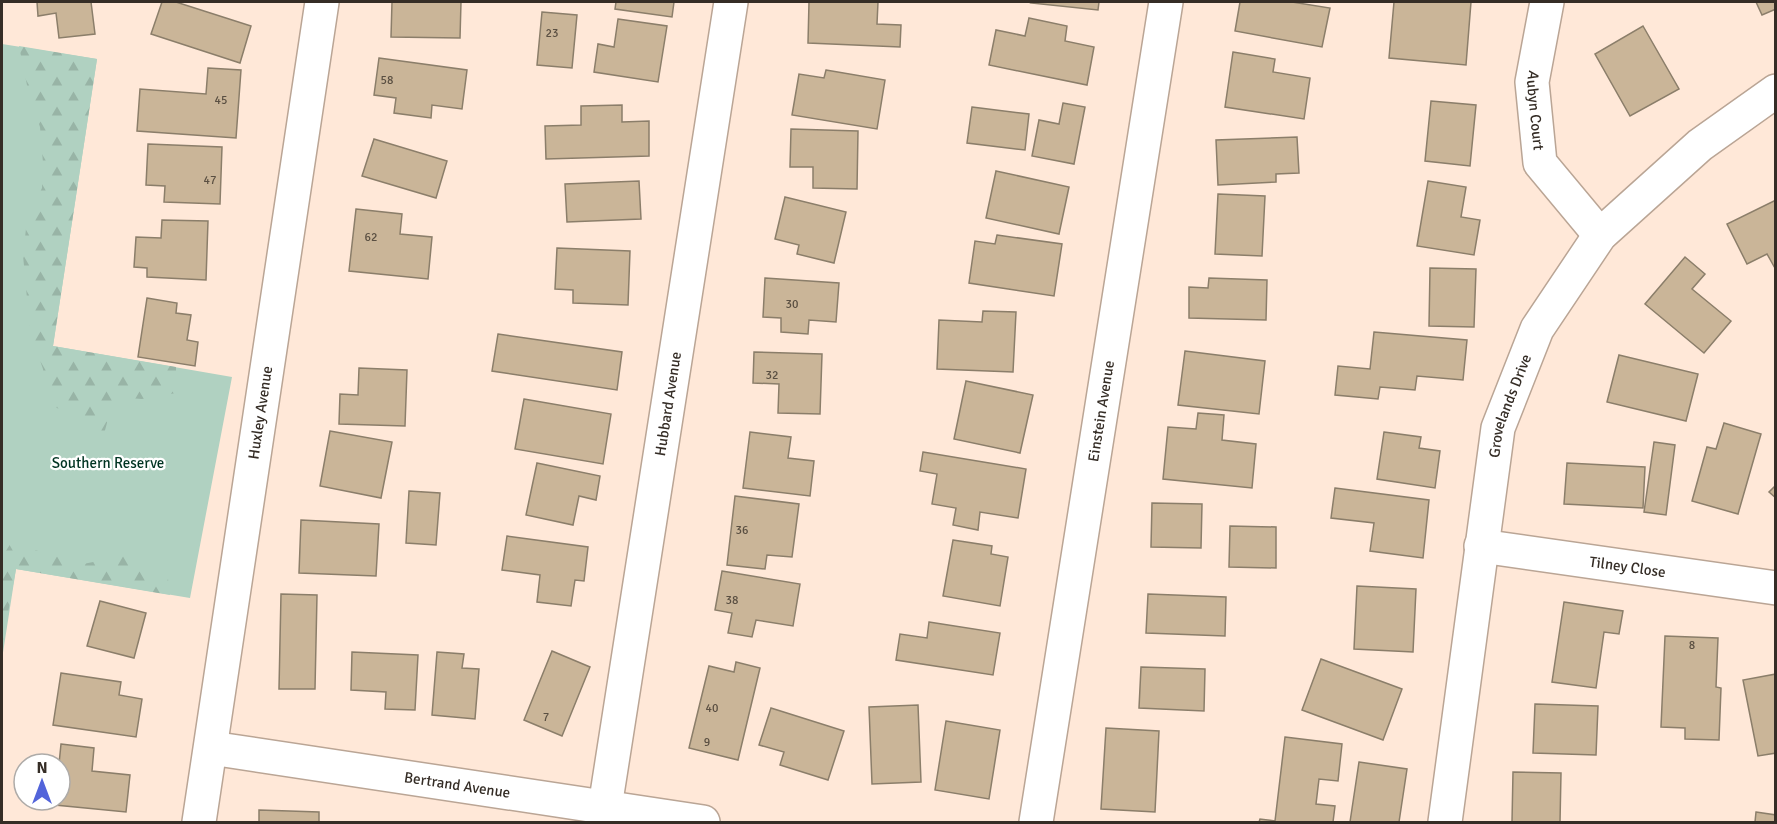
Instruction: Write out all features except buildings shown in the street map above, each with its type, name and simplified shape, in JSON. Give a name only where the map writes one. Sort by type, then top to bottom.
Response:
[{"type":"street","name":"Huxley Avenue","points":[[200,822],[322,2]]},
{"type":"street","name":"Hubbard Avenue","points":[[605,807],[731,2]]},
{"type":"street","name":"Einstein Avenue","points":[[1036,822],[1166,2]]},
{"type":"street","name":"Aubyn Court","points":[[1546,2],[1532,82],[1540,163],[1600,235]]},
{"type":"street","name":"Grovelands Drive","points":[[1445,822],[1498,428],[1537,329],[1600,235],[1700,145],[1776,91]]},
{"type":"street","name":"Tilney Close","points":[[1481,546],[1776,588]]},
{"type":"street","name":"Bertrand Avenue","points":[[211,748],[703,822]]},
{"type":"green space","name":"Southern Reserve","points":[[2,44],[97,59],[53,346],[232,377],[190,598],[16,569],[2,659]]},
{"type":"green space","points":[[19,46],[97,59],[53,346],[176,367],[176,393],[142,399],[114,397],[104,434],[48,403],[43,369],[30,331],[23,255],[27,220],[42,188],[43,163],[40,127],[28,90]]},
{"type":"green space","points":[[11,543],[83,564],[134,554],[168,579],[170,595],[16,569],[2,646],[2,557]]}]
